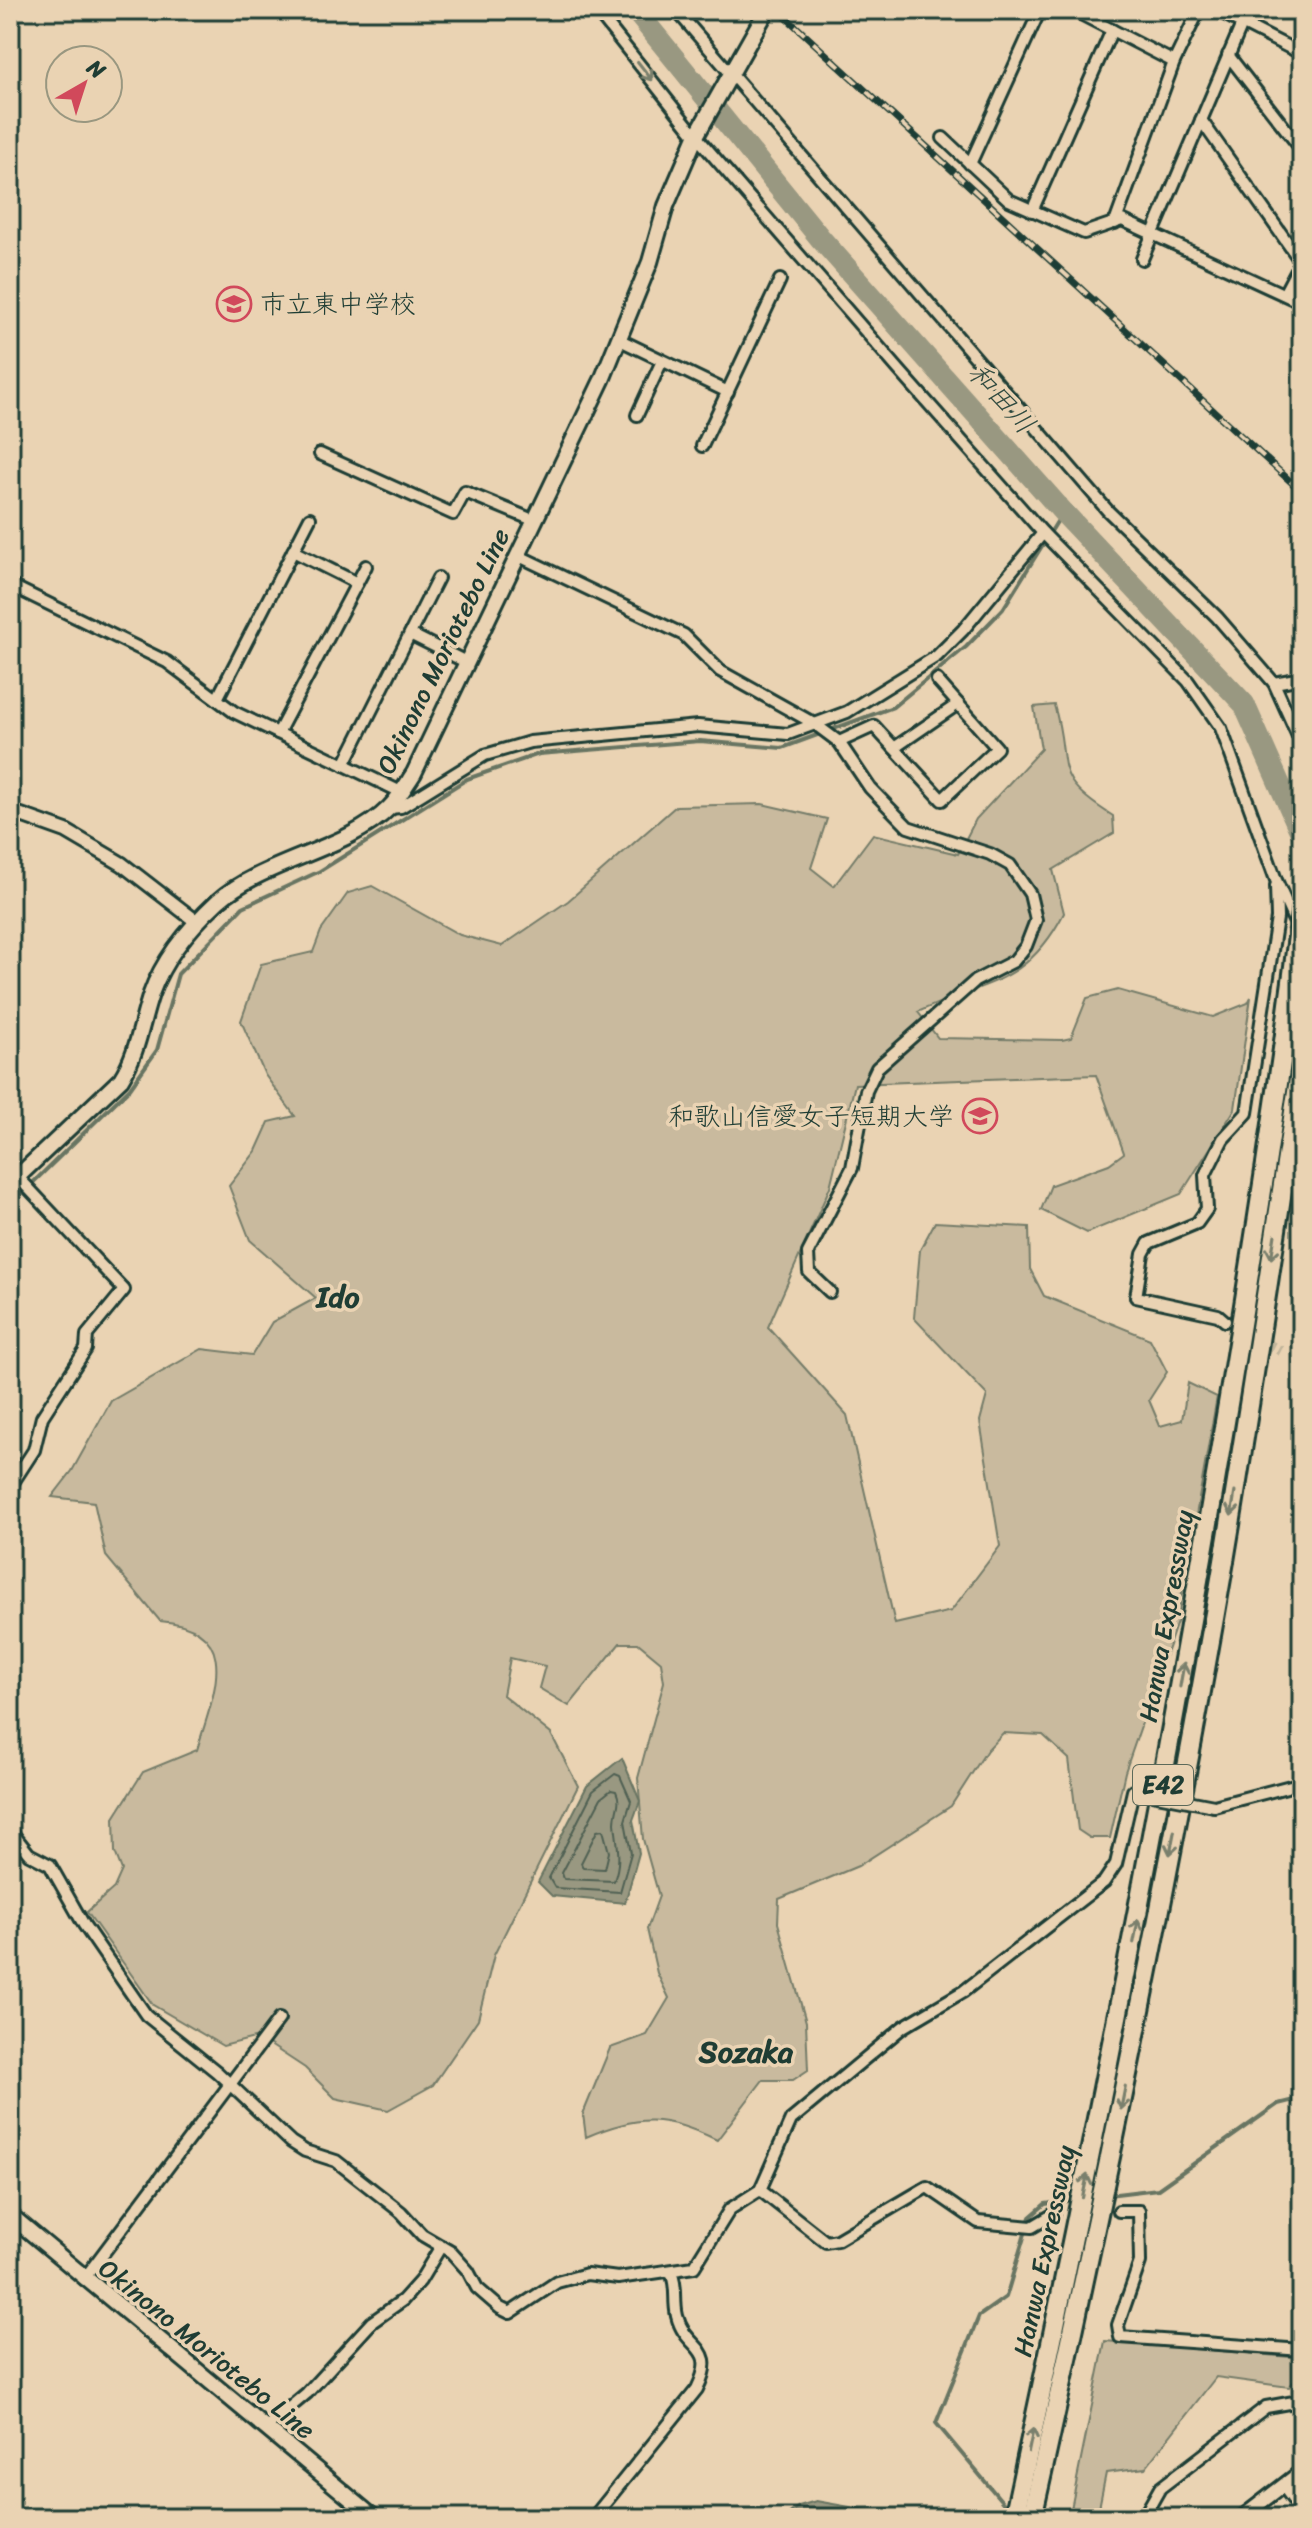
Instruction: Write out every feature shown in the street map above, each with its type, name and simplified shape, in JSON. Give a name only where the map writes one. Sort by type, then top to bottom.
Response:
[{"type":"highway","name":"Hanwa Expressway","points":[[1020,2517],[1163,1788],[1237,1357],[1302,906]]},
{"type":"highway","name":"Hanwa Expressway","points":[[1020,2517],[1102,2203],[1191,1746],[1224,1559],[1302,1060]]},
{"type":"main road","name":"Okinono Moriotebo Line","points":[[14,1180],[121,1079],[133,1061],[161,970],[197,922],[239,887],[371,823],[389,808],[414,773],[618,339],[650,262],[666,206],[698,133],[767,10]]},
{"type":"main road","name":"Okinono Moriotebo Line","points":[[10,2215],[374,2518]]},
{"type":"street","points":[[596,10],[1043,533],[1188,681],[1221,728],[1276,880],[1302,937]]},
{"type":"street","points":[[676,10],[730,78],[1108,511],[1217,617],[1274,683],[1302,745]]},
{"type":"street","points":[[970,164],[1040,10]]},
{"type":"street","points":[[1073,10],[1174,62]]},
{"type":"street","points":[[1115,223],[1174,62],[1199,10]]},
{"type":"street","points":[[1216,10],[1302,54]]},
{"type":"street","points":[[1142,259],[1248,10]]},
{"type":"street","points":[[1032,211],[1112,30]]},
{"type":"street","points":[[1228,55],[1302,150]]},
{"type":"street","points":[[1201,120],[1302,261],[1284,294]]},
{"type":"street","points":[[943,138],[1009,200],[1032,211],[1084,233],[1122,220],[1302,303]]},
{"type":"street","points":[[702,446],[780,280]]},
{"type":"street","points":[[618,339],[728,392]]},
{"type":"street","points":[[637,415],[662,361]]},
{"type":"street","points":[[320,454],[453,514],[465,492],[533,520]]},
{"type":"street","points":[[217,699],[310,518]]},
{"type":"street","points":[[389,808],[401,807],[485,755],[530,742],[698,726],[788,734],[847,712],[937,656],[963,630],[1043,533]]},
{"type":"street","points":[[293,551],[357,583]]},
{"type":"street","points":[[517,555],[684,635],[720,671],[815,724],[839,742],[870,788],[908,827],[990,854],[1010,865],[1030,894],[1036,920],[1026,946],[1014,961],[975,981],[877,1068],[866,1091],[852,1168],[808,1253],[809,1272],[830,1292]]},
{"type":"street","points":[[278,733],[366,566]]},
{"type":"street","points":[[344,765],[438,578]]},
{"type":"street","points":[[10,585],[167,662],[234,712],[401,792]]},
{"type":"street","points":[[410,634],[466,662]]},
{"type":"street","points":[[1274,683],[1302,678]]},
{"type":"street","points":[[839,742],[874,726],[942,800],[997,748],[937,680]]},
{"type":"street","points":[[894,748],[958,704]]},
{"type":"street","points":[[10,811],[66,831],[99,851],[197,922]]},
{"type":"street","points":[[1225,1321],[1218,1315],[1136,1297],[1143,1254],[1149,1243],[1197,1223],[1207,1209],[1205,1175],[1223,1139],[1247,1113],[1277,918],[1276,880]]},
{"type":"street","points":[[10,1487],[34,1450],[42,1417],[86,1349],[87,1335],[124,1290],[14,1180]]},
{"type":"street","points":[[10,1830],[29,1854],[50,1865],[84,1925],[146,2015],[232,2086],[291,2142],[305,2151],[336,2161],[401,2212],[422,2235],[441,2246],[468,2271],[477,2288],[510,2313],[557,2282],[587,2274],[618,2278],[694,2267],[730,2209],[760,2190],[791,2120],[903,2027],[964,1991],[1104,1882],[1116,1864],[1133,1791],[1214,1806],[1302,1783]]},
{"type":"street","points":[[84,2279],[232,2086],[279,2019]]},
{"type":"street","points":[[760,2190],[826,2242],[837,2240],[927,2187],[978,2222],[1032,2227],[1054,2214]]},
{"type":"street","points":[[1119,2211],[1139,2211],[1140,2262],[1118,2325],[1120,2337],[1302,2350]]},
{"type":"street","points":[[265,2428],[307,2393],[372,2322],[403,2300],[420,2281],[441,2246]]},
{"type":"street","points":[[593,2518],[697,2389],[707,2369],[703,2350],[686,2335],[677,2315],[677,2286],[671,2272]]},
{"type":"street","points":[[1143,2518],[1160,2488],[1266,2407],[1294,2402],[1302,2405]]},
{"type":"street","points":[[1241,2518],[1302,2471]]},
{"type":"street","points":[[1283,2486],[1302,2512]]},
{"type":"shaded area","points":[[1054,705],[1070,779],[1092,802],[1113,816],[1114,833],[1053,870],[1064,913],[1034,955],[1001,979],[918,1012],[938,1038],[1062,1040],[1071,1038],[1087,998],[1118,990],[1213,1017],[1248,1003],[1251,997],[1235,1109],[1181,1194],[1087,1233],[1041,1210],[1051,1185],[1109,1164],[1124,1153],[1096,1075],[855,1084],[830,1187],[768,1327],[847,1415],[895,1624],[951,1611],[1000,1546],[980,1421],[987,1395],[914,1318],[920,1250],[935,1222],[1029,1227],[1030,1269],[1044,1296],[1150,1339],[1167,1372],[1149,1400],[1160,1426],[1182,1420],[1188,1383],[1217,1397],[1177,1622],[1125,1772],[1110,1838],[1090,1838],[1078,1830],[1069,1759],[1043,1735],[1003,1733],[987,1750],[951,1806],[858,1866],[779,1899],[778,1923],[806,2022],[808,2070],[793,2080],[763,2080],[717,2140],[682,2126],[652,2120],[622,2124],[586,2137],[583,2114],[610,2048],[647,2035],[669,1998],[657,1973],[647,1929],[659,1896],[643,1839],[638,1778],[664,1682],[661,1662],[638,1643],[620,1643],[569,1706],[539,1688],[545,1666],[510,1658],[503,1695],[551,1734],[578,1786],[494,1955],[478,2019],[433,2085],[388,2110],[335,2098],[305,2068],[258,2037],[223,2046],[153,2005],[87,1912],[114,1888],[122,1870],[115,1852],[114,1818],[143,1772],[197,1750],[215,1687],[213,1650],[204,1636],[187,1626],[160,1621],[106,1556],[94,1502],[52,1497],[72,1471],[111,1401],[202,1349],[252,1355],[272,1322],[316,1298],[250,1240],[229,1186],[256,1151],[269,1122],[295,1116],[265,1075],[241,1021],[261,964],[313,952],[321,931],[348,893],[372,886],[460,935],[502,946],[568,901],[676,806],[762,804],[827,819],[811,868],[834,886],[873,834],[958,854],[976,819],[1041,749],[1034,707]]},
{"type":"shaded area","points":[[1105,2341],[1302,2358],[1302,2382],[1296,2379],[1289,2387],[1216,2377],[1145,2468],[1106,2473],[1097,2518],[1051,2518],[1071,2509]]},
{"type":"water","points":[[622,1758],[640,1801],[633,1820],[639,1853],[625,1903],[552,1896],[538,1882],[587,1786]]},
{"type":"water","points":[[816,2501],[906,2518],[783,2518],[799,2506]]},
{"type":"waterway","name":"和田川","points":[[635,10],[821,239],[1063,512],[1244,704],[1302,835]]},
{"type":"waterway","points":[[10,1205],[130,1088],[157,1050],[178,974],[243,907],[320,871],[467,779],[539,754],[700,741],[782,748],[893,707],[966,647],[1003,609],[1063,512]]},
{"type":"waterway","points":[[1299,903],[1302,869]]},
{"type":"waterway","points":[[1108,2195],[1158,2189],[1278,2104],[1302,2098]]},
{"type":"waterway","points":[[1009,2510],[936,2423],[979,2316],[1006,2297],[1030,2217],[1045,2204],[1075,2200]]},
{"type":"tunnel","points":[[1238,1328],[1281,1351]]},
{"type":"railway","points":[[778,10],[1302,492]]},
{"type":"place","name":"市立東中学校","points":[[234,304]]},
{"type":"place","name":"和歌山信愛女子短期大学","points":[[980,1116]]},
{"type":"district","name":"Ido","points":[[338,1297]]},
{"type":"district","name":"Sozaka","points":[[746,2052]]}]
